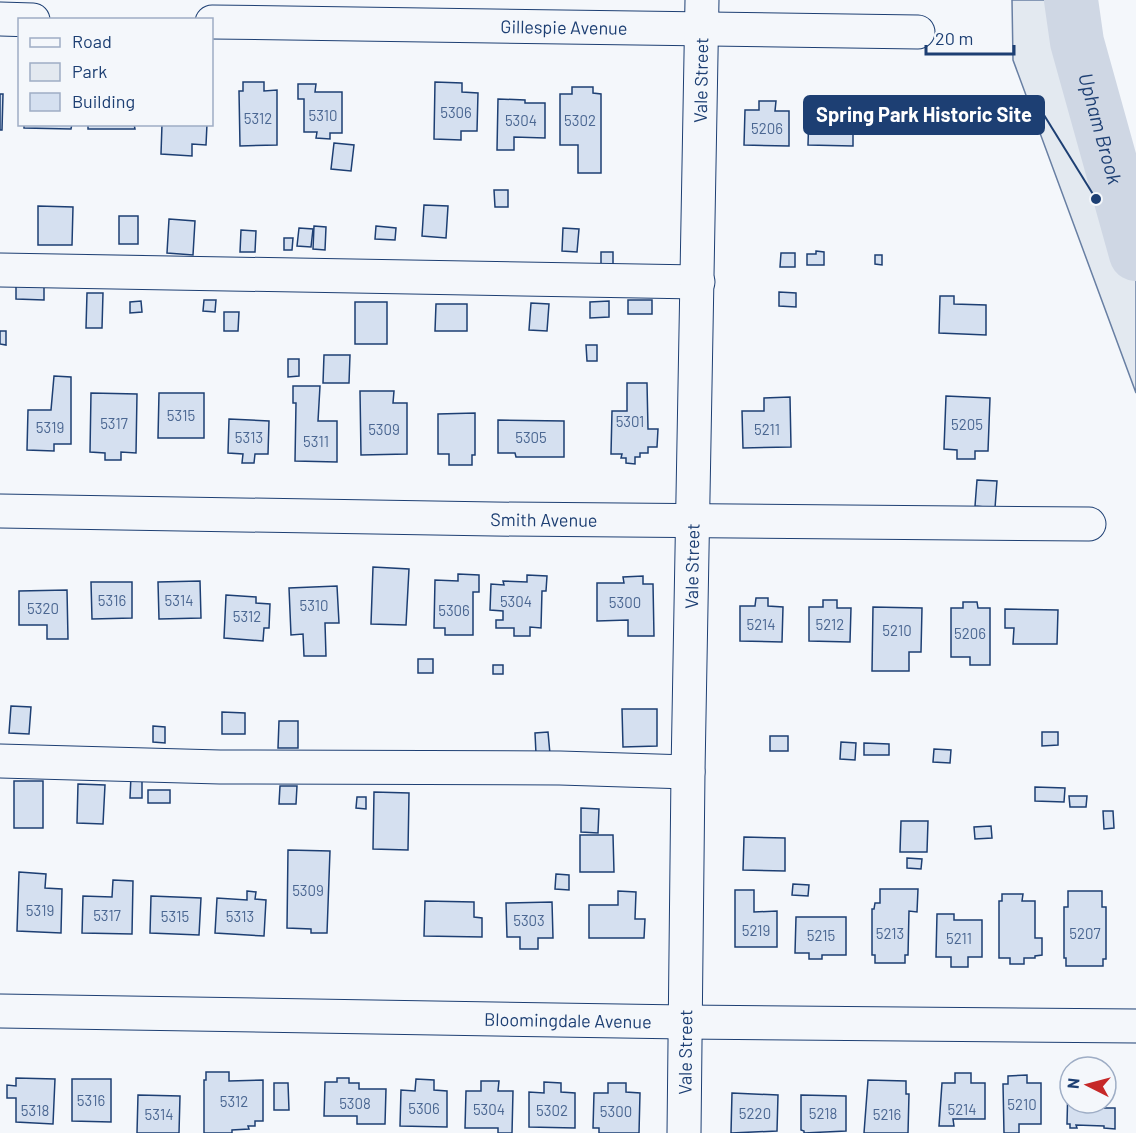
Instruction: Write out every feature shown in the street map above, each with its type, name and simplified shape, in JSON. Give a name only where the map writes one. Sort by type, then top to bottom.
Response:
[{"type":"street","name":"Gillespie Avenue","points":[[213,22],[702,14],[918,32]]},
{"type":"street","name":"Vale Street","points":[[684,1133],[688,772],[702,14]]},
{"type":"street","points":[[0,19],[18,20]]},
{"type":"street","points":[[0,270],[698,282]]},
{"type":"street","name":"Smith Avenue","points":[[0,512],[1089,524]]},
{"type":"street","points":[[0,761],[219,767],[560,768],[688,772]]},
{"type":"street","name":"Bloomingdale Avenue","points":[[0,1011],[684,1022],[1136,1026]]},
{"type":"green space","points":[[1012,0],[1050,0],[1076,82],[1136,215],[1136,393],[1013,60]]},
{"type":"building","points":[[243,82],[264,82],[264,91],[277,90],[277,145],[240,146],[239,91],[243,91]]},
{"type":"building","points":[[435,82],[462,83],[462,92],[478,93],[477,131],[461,131],[461,140],[434,139]]},
{"type":"building","points":[[298,84],[316,84],[315,92],[342,92],[342,133],[330,133],[330,139],[316,138],[317,132],[304,132],[304,99],[298,99]]},
{"type":"building","points":[[572,87],[593,87],[593,93],[601,94],[601,173],[578,173],[578,145],[560,145],[560,94],[572,94]]},
{"type":"building","points":[[0,94],[3,94],[2,130],[0,130]]},
{"type":"building","points":[[498,99],[545,103],[545,138],[514,137],[514,150],[497,150]]},
{"type":"building","points":[[759,101],[776,101],[775,111],[789,111],[789,146],[744,145],[745,110],[759,110]]},
{"type":"building","points":[[809,112],[853,113],[853,117],[865,118],[864,134],[853,134],[853,146],[808,145]]},
{"type":"building","points":[[24,126],[72,126],[71,129],[24,128]]},
{"type":"building","points":[[88,126],[134,126],[135,129],[88,129]]},
{"type":"building","points":[[162,126],[207,126],[206,145],[192,144],[192,156],[161,154]]},
{"type":"building","points":[[334,143],[354,145],[351,171],[331,169]]},
{"type":"building","points":[[494,190],[508,190],[508,207],[495,207]]},
{"type":"building","points":[[424,205],[448,206],[446,238],[422,236]]},
{"type":"building","points":[[38,206],[73,207],[72,245],[38,245]]},
{"type":"building","points":[[119,216],[138,216],[138,244],[119,244]]},
{"type":"building","points":[[169,219],[195,221],[193,255],[167,253]]},
{"type":"building","points":[[314,226],[326,227],[325,250],[313,249]]},
{"type":"building","points":[[376,226],[396,228],[395,240],[375,239]]},
{"type":"building","points":[[299,228],[313,229],[311,247],[297,246]]},
{"type":"building","points":[[563,228],[579,229],[577,252],[562,251]]},
{"type":"building","points":[[241,230],[256,231],[255,252],[240,252]]},
{"type":"building","points":[[284,238],[293,238],[292,250],[284,250]]},
{"type":"building","points":[[816,251],[824,252],[824,265],[807,265],[807,254],[816,254]]},
{"type":"building","points":[[601,252],[613,252],[613,265],[601,265]]},
{"type":"building","points":[[781,253],[795,253],[795,267],[780,267]]},
{"type":"building","points":[[875,255],[882,255],[882,265],[875,264]]},
{"type":"building","points":[[16,282],[44,283],[44,300],[16,299]]},
{"type":"building","points":[[779,292],[796,293],[796,307],[779,306]]},
{"type":"building","points":[[87,293],[103,293],[102,328],[86,328]]},
{"type":"building","points":[[940,296],[954,296],[954,304],[986,305],[986,335],[939,333]]},
{"type":"building","points":[[204,300],[216,300],[215,312],[203,311]]},
{"type":"building","points":[[628,300],[652,300],[652,314],[628,314]]},
{"type":"building","points":[[141,301],[142,312],[130,313],[130,302]]},
{"type":"building","points":[[609,301],[609,317],[590,318],[590,302]]},
{"type":"building","points":[[355,302],[387,302],[387,344],[355,344]]},
{"type":"building","points":[[531,303],[549,304],[547,331],[529,330]]},
{"type":"building","points":[[436,304],[467,304],[467,331],[435,331]]},
{"type":"building","points":[[224,312],[239,312],[238,331],[224,331]]},
{"type":"building","points":[[0,331],[6,331],[6,345],[0,344]]},
{"type":"building","points":[[586,345],[597,345],[597,361],[587,361]]},
{"type":"building","points":[[324,355],[350,355],[349,383],[323,383]]},
{"type":"building","points":[[288,359],[299,359],[299,376],[288,377]]},
{"type":"building","points":[[54,376],[71,377],[71,444],[54,444],[54,451],[27,450],[28,410],[51,410]]},
{"type":"building","points":[[627,383],[647,383],[648,429],[658,429],[657,447],[648,447],[648,453],[640,453],[640,457],[635,457],[635,464],[626,463],[626,458],[621,458],[622,454],[611,454],[612,411],[627,411]]},
{"type":"building","points":[[293,386],[320,386],[318,421],[337,421],[337,462],[295,461],[296,403],[293,403]]},
{"type":"building","points":[[360,391],[394,391],[393,403],[407,403],[407,454],[361,455]]},
{"type":"building","points":[[91,393],[137,394],[136,453],[121,452],[121,460],[105,460],[105,453],[90,452]]},
{"type":"building","points":[[159,393],[204,393],[204,438],[158,438]]},
{"type":"building","points":[[946,396],[990,398],[988,451],[975,451],[975,459],[957,459],[957,450],[944,449]]},
{"type":"building","points":[[790,397],[791,447],[743,448],[742,411],[764,411],[764,398]]},
{"type":"building","points":[[475,413],[475,455],[472,455],[472,465],[449,465],[449,454],[438,454],[438,414]]},
{"type":"building","points":[[229,419],[269,421],[268,454],[255,454],[254,463],[242,463],[243,454],[228,453]]},
{"type":"building","points":[[498,420],[564,421],[564,457],[516,457],[515,453],[498,453]]},
{"type":"building","points":[[977,480],[997,481],[995,508],[975,506]]},
{"type":"building","points":[[373,567],[409,569],[406,625],[371,624]]},
{"type":"building","points":[[458,574],[479,575],[479,592],[473,592],[473,635],[445,635],[445,628],[434,628],[435,580],[458,581]]},
{"type":"building","points":[[527,575],[547,576],[546,591],[542,591],[541,628],[530,627],[530,636],[514,636],[514,628],[496,628],[496,620],[503,620],[503,611],[490,610],[491,584],[504,585],[503,581],[527,582]]},
{"type":"building","points":[[643,576],[643,584],[653,584],[654,636],[628,636],[628,620],[597,621],[597,583],[624,583],[623,577]]},
{"type":"building","points":[[200,581],[201,618],[159,619],[158,582]]},
{"type":"building","points":[[91,582],[132,582],[132,618],[92,619]]},
{"type":"building","points":[[337,586],[339,623],[325,623],[326,656],[304,656],[303,634],[291,635],[289,588]]},
{"type":"building","points":[[67,590],[68,639],[47,639],[47,625],[19,625],[19,591]]},
{"type":"building","points":[[226,595],[256,597],[256,603],[270,604],[269,628],[264,628],[263,641],[224,638]]},
{"type":"building","points":[[756,598],[768,598],[768,606],[783,607],[782,642],[740,641],[740,606],[755,606]]},
{"type":"building","points":[[823,600],[837,600],[837,608],[851,608],[850,642],[809,641],[809,607],[823,607]]},
{"type":"building","points":[[963,602],[977,602],[978,608],[990,608],[990,665],[970,665],[970,657],[951,657],[951,608],[963,608]]},
{"type":"building","points":[[873,607],[922,608],[921,652],[909,652],[909,671],[872,671]]},
{"type":"building","points":[[1005,609],[1058,610],[1057,644],[1013,644],[1014,628],[1005,628]]},
{"type":"building","points":[[418,659],[433,659],[433,673],[418,673]]},
{"type":"building","points":[[493,665],[503,665],[503,674],[493,674]]},
{"type":"building","points":[[11,706],[31,707],[29,734],[9,733]]},
{"type":"building","points":[[622,709],[657,709],[657,746],[623,747]]},
{"type":"building","points":[[222,712],[245,713],[245,734],[222,734]]},
{"type":"building","points":[[279,721],[298,721],[298,748],[278,748]]},
{"type":"building","points":[[153,726],[165,727],[165,743],[153,742]]},
{"type":"building","points":[[548,732],[550,754],[536,754],[535,733]]},
{"type":"building","points":[[1042,732],[1058,732],[1058,745],[1042,746]]},
{"type":"building","points":[[770,736],[788,736],[788,751],[770,751]]},
{"type":"building","points":[[841,742],[856,743],[855,760],[840,759]]},
{"type":"building","points":[[864,743],[889,744],[889,755],[864,755]]},
{"type":"building","points":[[934,749],[951,750],[950,763],[933,762]]},
{"type":"building","points":[[131,776],[142,776],[142,798],[130,798]]},
{"type":"building","points":[[14,781],[43,781],[43,828],[14,828]]},
{"type":"building","points":[[78,784],[105,785],[103,824],[77,823]]},
{"type":"building","points":[[280,786],[297,786],[296,804],[279,804]]},
{"type":"building","points":[[1035,787],[1065,788],[1064,802],[1035,801]]},
{"type":"building","points":[[148,790],[170,790],[170,803],[148,803]]},
{"type":"building","points":[[374,792],[409,793],[408,850],[373,849]]},
{"type":"building","points":[[1069,796],[1087,796],[1086,807],[1070,807]]},
{"type":"building","points":[[357,797],[366,797],[366,809],[356,808]]},
{"type":"building","points":[[581,808],[599,809],[598,833],[581,832]]},
{"type":"building","points":[[1103,811],[1113,811],[1114,828],[1104,829]]},
{"type":"building","points":[[901,821],[928,821],[927,852],[900,852]]},
{"type":"building","points":[[991,826],[992,838],[975,839],[974,827]]},
{"type":"building","points":[[580,835],[613,835],[614,872],[580,872]]},
{"type":"building","points":[[744,837],[785,838],[785,871],[743,870]]},
{"type":"building","points":[[288,850],[330,851],[327,933],[311,933],[311,929],[287,928]]},
{"type":"building","points":[[907,858],[922,859],[921,869],[907,868]]},
{"type":"building","points":[[19,872],[46,874],[45,888],[62,889],[61,933],[17,931]]},
{"type":"building","points":[[556,874],[569,875],[569,890],[555,889]]},
{"type":"building","points":[[113,880],[133,881],[132,934],[82,933],[83,896],[112,897]]},
{"type":"building","points":[[793,884],[809,885],[808,896],[792,895]]},
{"type":"building","points":[[880,889],[918,889],[917,912],[909,911],[908,955],[905,955],[905,963],[875,963],[875,955],[872,955],[872,909],[875,903],[880,903]]},
{"type":"building","points":[[735,890],[754,890],[754,912],[777,911],[777,947],[735,947]]},
{"type":"building","points":[[247,891],[256,892],[255,899],[266,900],[264,936],[215,933],[217,898],[247,900]]},
{"type":"building","points":[[618,891],[636,892],[635,919],[645,919],[644,938],[589,938],[589,905],[618,905]]},
{"type":"building","points":[[1068,891],[1102,891],[1102,907],[1106,907],[1106,959],[1103,959],[1103,966],[1066,966],[1064,907],[1068,907]]},
{"type":"building","points":[[1002,894],[1023,894],[1022,901],[1035,901],[1035,938],[1042,938],[1042,955],[1035,956],[1035,958],[1024,958],[1024,964],[1010,964],[1010,958],[999,958],[999,901],[1002,901]]},
{"type":"building","points":[[151,896],[201,898],[199,935],[150,933]]},
{"type":"building","points":[[425,901],[474,902],[474,917],[482,918],[482,937],[424,936]]},
{"type":"building","points":[[552,902],[553,938],[538,938],[538,949],[520,949],[520,937],[507,937],[506,903]]},
{"type":"building","points":[[937,914],[954,914],[954,920],[982,920],[982,957],[968,957],[968,967],[951,967],[951,957],[936,957]]},
{"type":"building","points":[[796,917],[846,917],[846,955],[822,955],[822,959],[809,959],[809,953],[795,953]]},
{"type":"building","points":[[206,1072],[229,1072],[229,1081],[263,1080],[263,1121],[255,1121],[255,1126],[248,1126],[249,1129],[232,1130],[232,1133],[204,1133]]},
{"type":"building","points":[[955,1073],[971,1073],[971,1083],[985,1083],[985,1119],[953,1119],[954,1126],[939,1126],[942,1083],[955,1083]]},
{"type":"building","points":[[1027,1075],[1027,1083],[1041,1083],[1041,1124],[1019,1124],[1019,1133],[1004,1133],[1003,1084],[1008,1084],[1008,1076]]},
{"type":"building","points":[[16,1078],[55,1079],[53,1124],[16,1122],[16,1098],[7,1098],[7,1085],[16,1086]]},
{"type":"building","points":[[337,1078],[349,1078],[349,1083],[359,1083],[359,1089],[386,1089],[385,1124],[357,1124],[357,1116],[324,1116],[325,1082],[337,1082]]},
{"type":"building","points":[[72,1079],[111,1079],[111,1122],[72,1121]]},
{"type":"building","points":[[416,1079],[434,1080],[434,1090],[447,1091],[447,1127],[400,1126],[401,1090],[415,1091]]},
{"type":"building","points":[[868,1080],[906,1081],[906,1094],[909,1094],[908,1133],[864,1133]]},
{"type":"building","points":[[481,1081],[499,1081],[498,1091],[513,1091],[512,1133],[498,1133],[498,1128],[465,1128],[466,1091],[481,1091]]},
{"type":"building","points":[[544,1082],[561,1083],[561,1092],[575,1093],[575,1128],[529,1127],[529,1092],[544,1093]]},
{"type":"building","points":[[274,1083],[288,1083],[289,1110],[274,1110]]},
{"type":"building","points":[[608,1083],[626,1083],[626,1092],[640,1093],[639,1133],[599,1133],[599,1128],[593,1128],[594,1093],[608,1093]]},
{"type":"building","points":[[732,1093],[778,1095],[777,1131],[731,1133]]},
{"type":"building","points":[[138,1095],[180,1096],[179,1133],[137,1133]]},
{"type":"building","points":[[801,1095],[846,1096],[846,1131],[804,1133],[801,1130]]},
{"type":"building","points":[[1067,1115],[1115,1115],[1115,1129],[1104,1128],[1104,1126],[1076,1125],[1077,1128],[1070,1128],[1070,1124],[1067,1124]]},
{"type":"waterway","name":"Upham Brook","points":[[1071,0],[1077,42],[1136,254]]},
{"type":"place","name":"Spring Park Historic Site","points":[[1096,199]]}]
